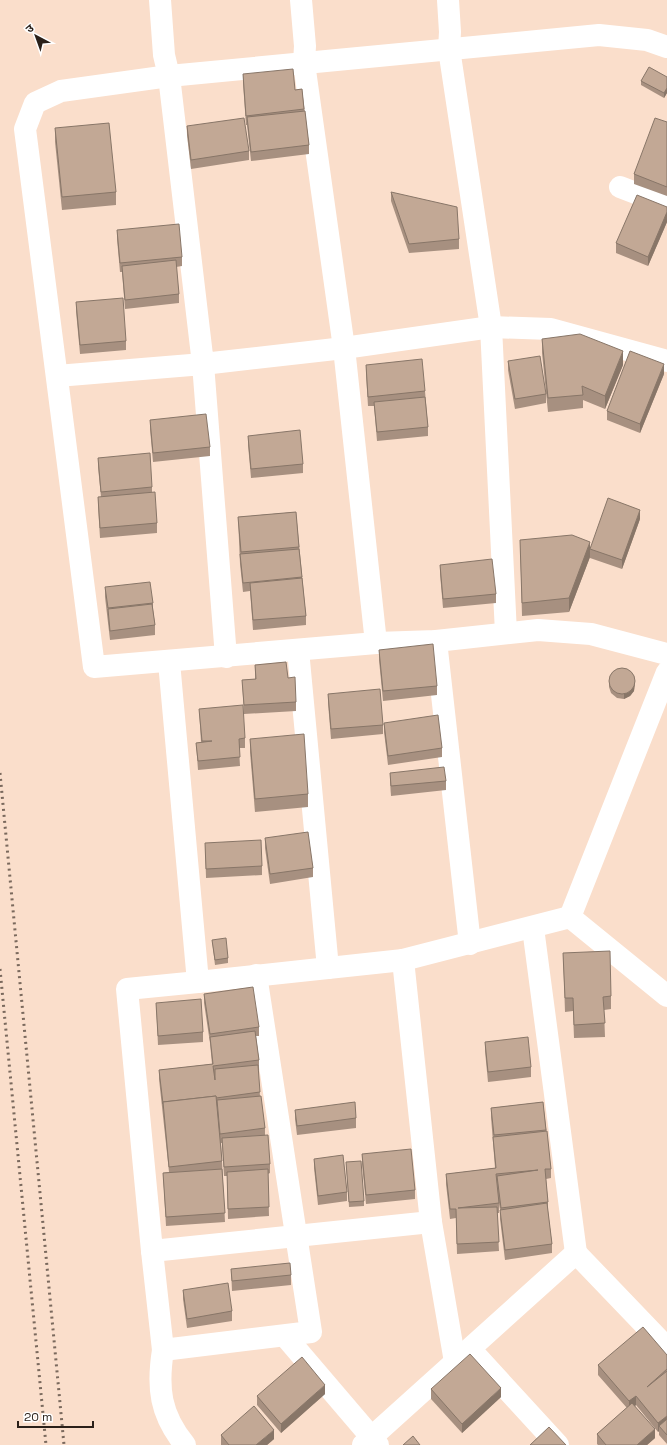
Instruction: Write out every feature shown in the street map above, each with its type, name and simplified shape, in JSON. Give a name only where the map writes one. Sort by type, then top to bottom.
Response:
[{"type":"street","points":[[160,0],[164,54],[169,76],[203,364],[226,657]]},
{"type":"street","points":[[301,0],[305,46],[304,64],[344,348],[376,643]]},
{"type":"street","points":[[448,0],[450,32],[449,49],[491,328],[506,633]]},
{"type":"street","points":[[667,47],[647,40],[599,35],[169,76],[61,91],[35,103],[25,129],[94,667],[169,662],[376,643],[436,641],[538,630],[591,634],[667,654]]},
{"type":"street","points":[[620,187],[667,205]]},
{"type":"street","points":[[57,376],[203,364],[344,348],[491,328],[551,329],[667,361]]},
{"type":"street","points":[[436,641],[470,944]]},
{"type":"street","points":[[298,650],[328,968]]},
{"type":"street","points":[[169,662],[198,982]]},
{"type":"street","points":[[570,917],[667,672]]},
{"type":"street","points":[[185,1445],[174,1432],[162,1407],[159,1378],[163,1350],[127,989],[403,960],[533,928],[570,917]]},
{"type":"street","points":[[570,917],[667,996]]},
{"type":"street","points":[[533,928],[576,1253],[667,1348]]},
{"type":"street","points":[[403,960],[431,1222],[463,1356],[558,1445]]},
{"type":"street","points":[[163,1350],[311,1332],[298,1236],[256,975]]},
{"type":"street","points":[[152,1251],[431,1222]]},
{"type":"street","points":[[285,1336],[371,1443],[463,1356],[576,1253]]},
{"type":"building","points":[[649,67],[667,77],[667,88],[664,93],[641,81]]},
{"type":"building","points":[[293,69],[295,90],[302,89],[304,109],[246,116],[243,74]]},
{"type":"building","points":[[305,111],[309,145],[251,152],[247,117]]},
{"type":"building","points":[[244,118],[249,151],[191,160],[187,126]]},
{"type":"building","points":[[655,118],[667,122],[667,187],[634,174]]},
{"type":"building","points":[[109,123],[116,192],[62,197],[55,128]]},
{"type":"building","points":[[391,192],[457,207],[459,239],[409,244]]},
{"type":"building","points":[[637,195],[667,207],[667,212],[648,257],[616,243]]},
{"type":"building","points":[[179,224],[182,257],[120,263],[117,230]]},
{"type":"building","points":[[176,260],[179,294],[125,300],[122,266]]},
{"type":"building","points":[[123,298],[126,341],[80,345],[76,302]]},
{"type":"building","points":[[580,334],[623,351],[605,396],[582,386],[583,395],[548,398],[542,339]]},
{"type":"building","points":[[630,351],[664,364],[640,424],[607,411]]},
{"type":"building","points":[[540,356],[546,394],[515,399],[508,361]]},
{"type":"building","points":[[422,359],[425,391],[368,397],[366,365]]},
{"type":"building","points":[[425,397],[428,427],[377,432],[374,402]]},
{"type":"building","points":[[206,414],[210,447],[153,453],[150,420]]},
{"type":"building","points":[[300,430],[303,464],[251,469],[248,436]]},
{"type":"building","points":[[150,453],[152,487],[101,492],[98,458]]},
{"type":"building","points":[[155,492],[157,523],[100,528],[98,497]]},
{"type":"building","points":[[608,498],[640,510],[622,560],[590,549]]},
{"type":"building","points":[[296,512],[299,547],[241,552],[238,517]]},
{"type":"building","points":[[572,535],[590,542],[569,598],[522,603],[520,540]]},
{"type":"building","points":[[299,549],[302,577],[243,583],[240,554]]},
{"type":"building","points":[[492,559],[496,594],[443,599],[440,565]]},
{"type":"building","points":[[302,578],[306,616],[253,620],[250,583]]},
{"type":"building","points":[[150,582],[153,603],[108,608],[105,587]]},
{"type":"building","points":[[152,604],[155,625],[110,631],[108,609]]},
{"type":"building","points":[[433,644],[437,686],[383,691],[379,650]]},
{"type":"building","points":[[286,662],[288,678],[295,677],[296,702],[244,705],[242,680],[256,679],[255,665]]},
{"type":"building","points":[[622,668],[631,672],[635,681],[631,690],[622,694],[613,690],[609,681],[613,672]]},
{"type":"building","points":[[380,689],[383,725],[331,729],[328,694]]},
{"type":"building","points":[[243,705],[245,738],[239,739],[240,757],[198,761],[196,743],[212,741],[202,741],[199,709]]},
{"type":"building","points":[[438,715],[442,748],[388,756],[384,723]]},
{"type":"building","points":[[304,734],[308,794],[255,799],[250,739]]},
{"type":"building","points":[[444,767],[446,781],[391,786],[390,773]]},
{"type":"building","points":[[308,832],[313,868],[270,874],[265,838]]},
{"type":"building","points":[[261,840],[262,866],[206,869],[205,843]]},
{"type":"building","points":[[226,938],[228,958],[215,960],[212,940]]},
{"type":"building","points":[[610,951],[611,996],[603,997],[605,1023],[574,1025],[573,998],[565,998],[563,953]]},
{"type":"building","points":[[253,987],[259,1027],[210,1034],[204,994]]},
{"type":"building","points":[[201,999],[203,1032],[158,1036],[156,1003]]},
{"type":"building","points":[[255,1031],[259,1060],[213,1066],[215,1080],[215,1069],[258,1065],[260,1092],[216,1098],[216,1096],[163,1102],[163,1104],[159,1070],[213,1064],[210,1037]]},
{"type":"building","points":[[528,1037],[531,1067],[488,1072],[485,1042]]},
{"type":"building","points":[[216,1096],[222,1161],[169,1167],[163,1102]]},
{"type":"building","points":[[261,1096],[265,1128],[220,1134],[217,1100]]},
{"type":"building","points":[[355,1102],[356,1118],[297,1126],[295,1110]]},
{"type":"building","points":[[543,1102],[546,1130],[494,1135],[491,1108]]},
{"type":"building","points":[[547,1131],[551,1169],[545,1169],[548,1202],[501,1208],[497,1176],[538,1170],[496,1174],[499,1203],[458,1208],[497,1207],[499,1242],[457,1244],[456,1209],[450,1209],[446,1174],[496,1168],[493,1137]]},
{"type":"building","points":[[268,1135],[270,1164],[224,1167],[222,1138]]},
{"type":"building","points":[[411,1149],[415,1190],[366,1195],[362,1154]]},
{"type":"building","points":[[343,1155],[347,1192],[318,1196],[314,1159]]},
{"type":"building","points":[[361,1161],[364,1201],[349,1202],[346,1162]]},
{"type":"building","points":[[222,1169],[225,1213],[166,1217],[163,1173]]},
{"type":"building","points":[[268,1169],[269,1207],[228,1209],[227,1172]]},
{"type":"building","points":[[547,1203],[552,1244],[505,1250],[500,1210]]},
{"type":"building","points":[[290,1263],[291,1275],[232,1281],[231,1269]]},
{"type":"building","points":[[228,1283],[232,1311],[187,1319],[183,1290]]},
{"type":"building","points":[[643,1327],[667,1355],[667,1369],[647,1387],[667,1371],[667,1416],[658,1423],[636,1396],[629,1401],[598,1365]]},
{"type":"building","points":[[470,1354],[501,1388],[462,1424],[431,1389]]},
{"type":"building","points":[[302,1357],[325,1385],[281,1424],[257,1396]]},
{"type":"building","points":[[632,1403],[655,1429],[637,1445],[606,1445],[597,1434]]},
{"type":"building","points":[[254,1406],[274,1430],[256,1445],[229,1445],[221,1435]]},
{"type":"building","points":[[667,1419],[667,1435],[659,1426]]},
{"type":"building","points":[[549,1427],[566,1445],[530,1445]]},
{"type":"building","points":[[413,1436],[420,1445],[403,1445]]},
{"type":"railway","points":[[0,773],[64,1445]]},
{"type":"railway","points":[[0,969],[46,1445]]}]
